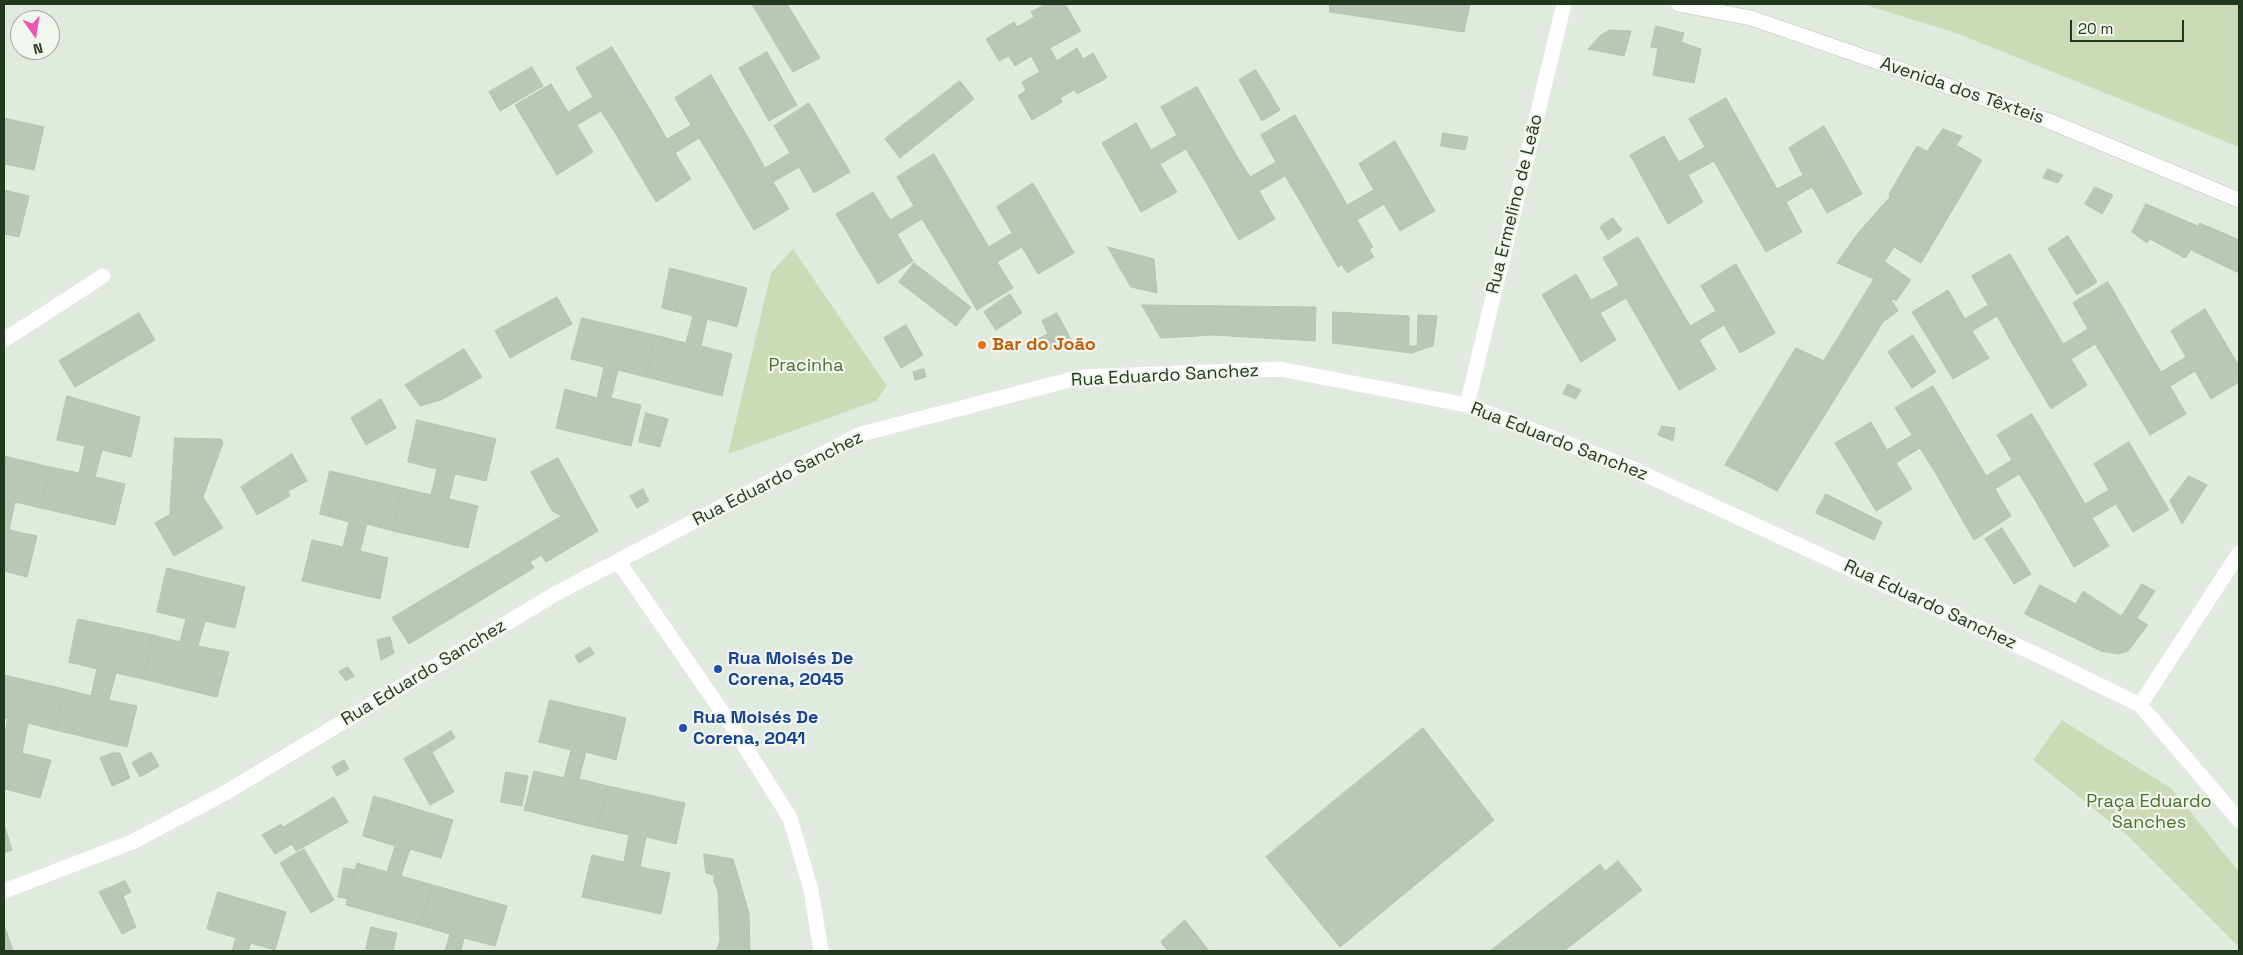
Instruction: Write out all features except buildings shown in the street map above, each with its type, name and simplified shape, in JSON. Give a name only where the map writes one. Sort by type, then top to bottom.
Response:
[{"type":"street","name":"Rua Ermelino de Leão","points":[[1467,405],[1564,4]]},
{"type":"street","name":"Avenida dos Têxteis","points":[[1678,4],[1750,18],[2049,121],[2239,200]]},
{"type":"street","points":[[4,340],[103,276]]},
{"type":"street","name":"Rua Eduardo Sanchez","points":[[4,891],[132,842],[200,806],[555,594],[861,434],[1082,377],[1280,369],[1467,405],[1631,468],[2044,658],[2140,705],[2239,820]]},
{"type":"street","points":[[2140,705],[2239,553]]},
{"type":"street","points":[[618,562],[732,726],[790,818],[812,890],[821,951]]},
{"type":"green space","points":[[1862,4],[2239,4],[2239,147],[1956,33]]},
{"type":"green space","name":"Pracinha","points":[[793,249],[887,386],[876,401],[728,454],[771,273]]},
{"type":"green space","name":"Praça Eduardo Sanches","points":[[2062,720],[2172,789],[2239,872],[2239,947],[2129,837],[2033,760]]},
{"type":"place","name":"Bar do João","points":[[982,345]]},
{"type":"place","name":"Rua Moisés De Corena, 2045","points":[[718,669]]},
{"type":"place","name":"Rua Moisés De Corena, 2041","points":[[683,728]]}]
